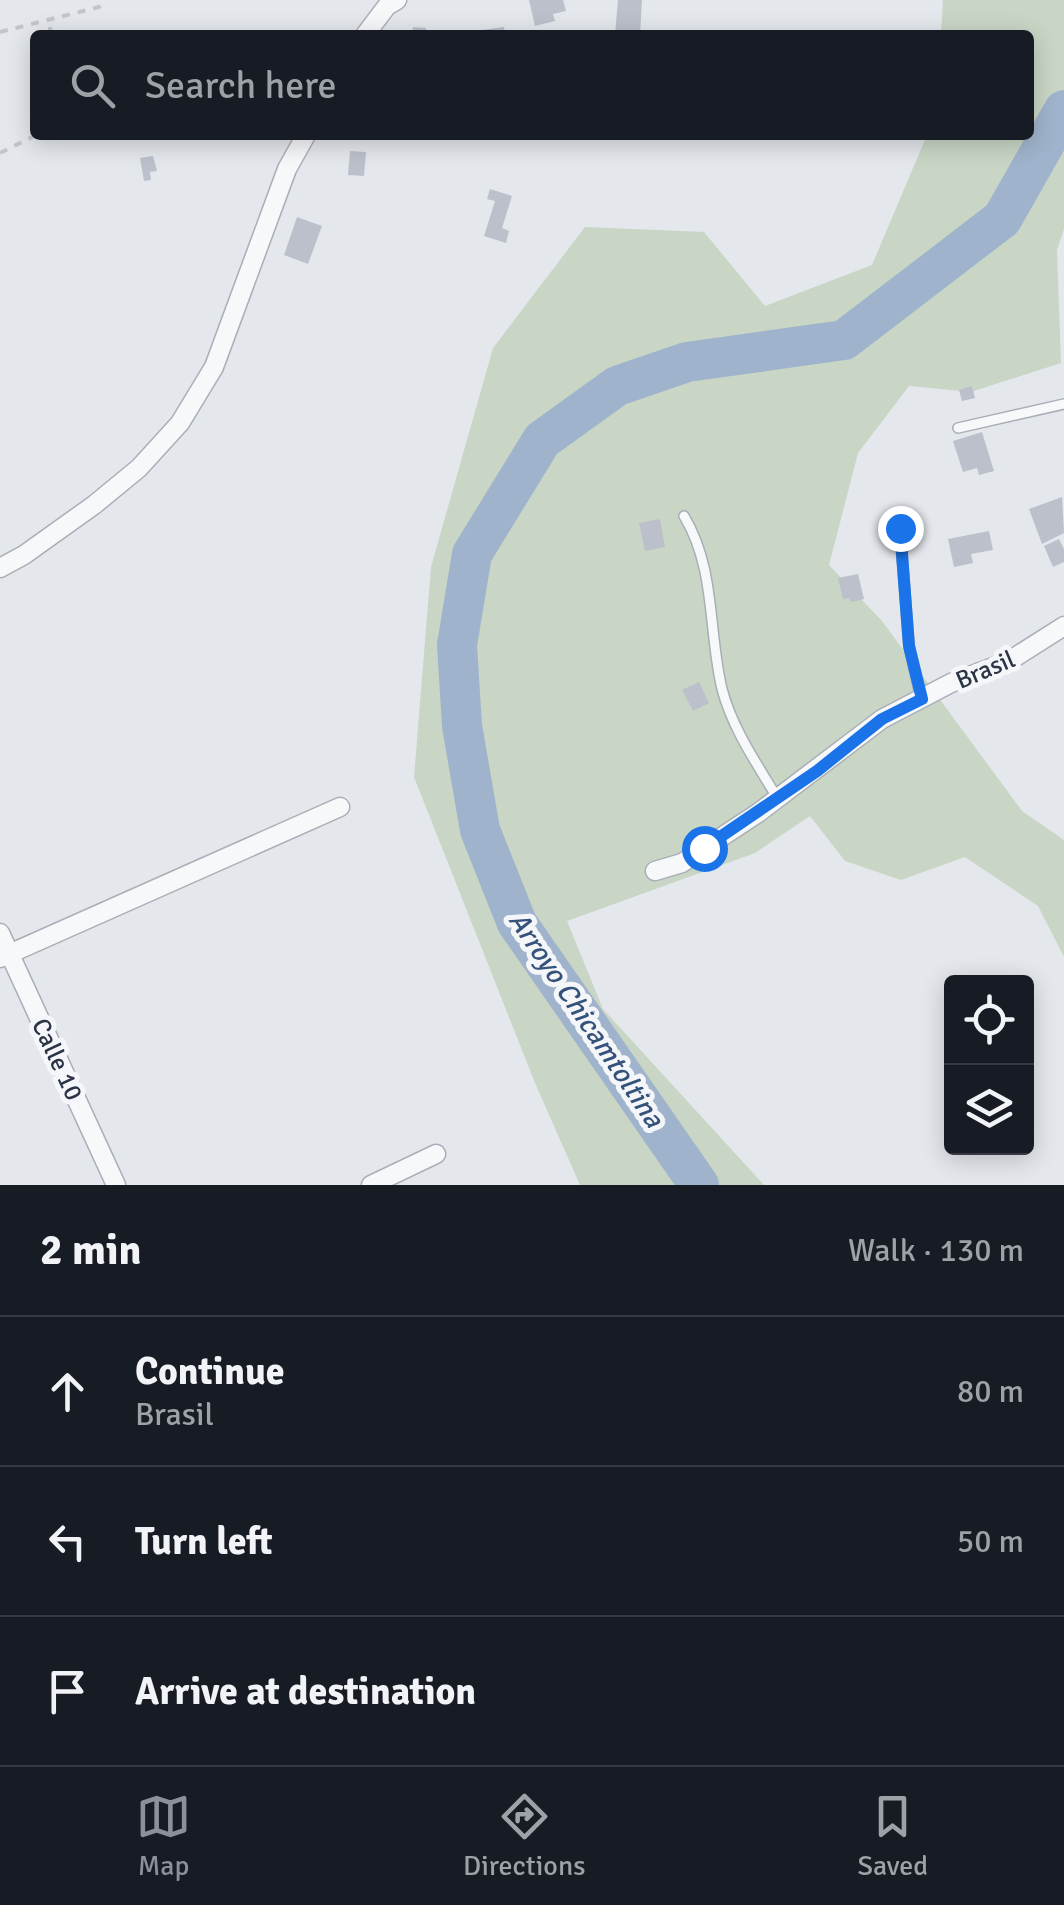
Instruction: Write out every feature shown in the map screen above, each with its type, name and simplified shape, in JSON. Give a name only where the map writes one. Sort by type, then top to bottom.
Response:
[{"type":"street","points":[[368,30],[387,6],[397,0]]},
{"type":"street","points":[[0,568],[94,505],[140,468],[180,423],[214,367],[287,169],[303,140]]},
{"type":"street","name":"Brasil","points":[[655,871],[682,863],[778,799],[882,719],[951,683],[1008,661],[1064,626]]},
{"type":"street","points":[[5,956],[340,807]]},
{"type":"street","name":"Calle 10","points":[[0,933],[5,956],[116,1185]]},
{"type":"street","points":[[371,1185],[436,1154]]},
{"type":"lane","points":[[958,428],[1064,404]]},
{"type":"lane","points":[[684,516],[697,537],[708,581],[722,690],[734,722],[778,799]]},
{"type":"lane","points":[[900,528],[909,646],[922,699]]},
{"type":"path","points":[[0,32],[99,6],[106,0]]},
{"type":"path","points":[[51,30],[52,19]]},
{"type":"path","points":[[0,153],[30,139]]},
{"type":"green space","points":[[943,0],[1064,0],[1064,229],[1057,250],[1061,363],[971,392],[909,386],[858,453],[829,565],[882,621],[1022,811],[1064,840],[1064,957],[1038,906],[965,857],[901,880],[845,861],[810,816],[755,853],[567,921],[603,1009],[764,1185],[580,1185],[535,1083],[414,777],[431,567],[493,348],[585,227],[704,232],[765,306],[872,265],[925,140],[1034,140],[1034,30],[941,30]]},
{"type":"building","points":[[529,0],[563,0],[566,11],[553,14],[555,21],[535,26]]},
{"type":"building","points":[[618,0],[642,0],[640,30],[615,30]]},
{"type":"building","points":[[350,151],[366,152],[364,176],[348,175]]},
{"type":"building","points":[[153,156],[157,171],[150,172],[151,180],[144,181],[140,158]]},
{"type":"building","points":[[490,189],[512,196],[502,228],[509,231],[506,243],[484,236],[495,201],[487,199]]},
{"type":"building","points":[[297,217],[322,226],[308,264],[284,255]]},
{"type":"building","points":[[972,386],[975,398],[962,401],[959,390]]},
{"type":"building","points":[[982,432],[994,471],[979,475],[977,468],[963,472],[953,441]]},
{"type":"building","points":[[1062,497],[1064,533],[1042,544],[1029,509]]},
{"type":"building","points":[[660,519],[665,547],[645,551],[639,523]]},
{"type":"building","points":[[989,531],[993,550],[971,554],[973,563],[954,567],[948,539]]},
{"type":"building","points":[[1059,539],[1064,562],[1053,567],[1044,546]]},
{"type":"building","points":[[858,574],[864,599],[843,599],[838,578]]},
{"type":"building","points":[[699,682],[709,703],[693,711],[682,690]]},
{"type":"waterway","name":"Arroyo Chicamtoltina","points":[[699,1185],[517,923],[480,830],[462,726],[457,645],[472,554],[542,440],[617,386],[687,362],[844,340],[1002,219],[1064,110]]},
{"type":"route","points":[[704,848],[817,771],[882,719],[922,699],[909,646],[900,528]]}]
